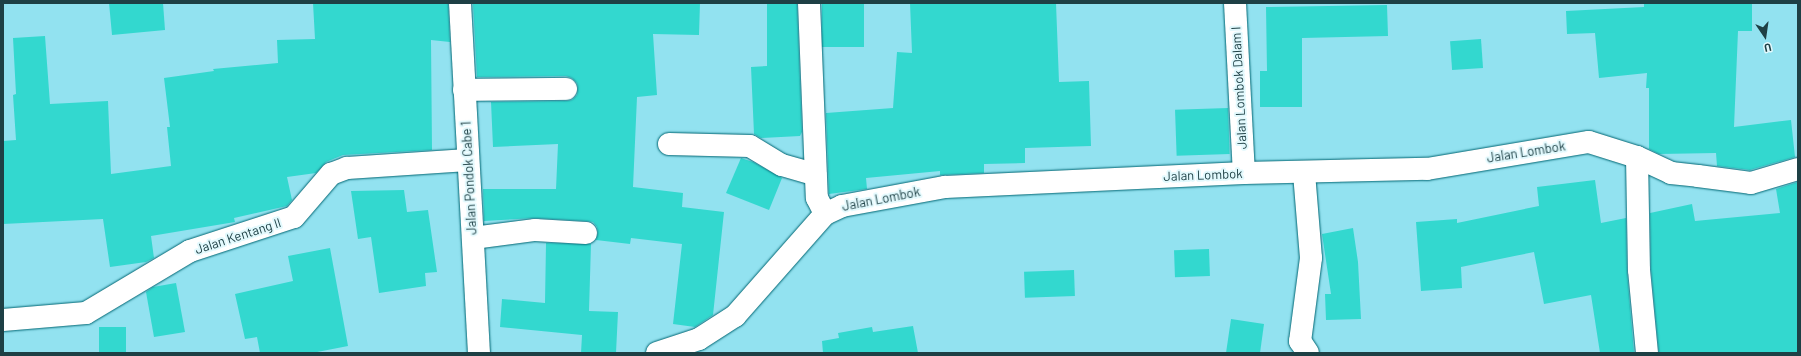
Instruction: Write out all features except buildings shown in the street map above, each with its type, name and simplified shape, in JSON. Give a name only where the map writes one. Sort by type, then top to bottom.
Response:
[{"type":"street","name":"Jalan Pondok Cabe 1","points":[[460,3],[479,353]]},
{"type":"street","points":[[809,3],[817,198],[825,214]]},
{"type":"street","name":"Jalan Lombok Dalam I","points":[[1235,3],[1244,173]]},
{"type":"street","points":[[464,90],[566,89]]},
{"type":"street","name":"Jalan Lombok","points":[[657,353],[699,339],[735,316],[825,214],[842,206],[945,187],[1244,173],[1304,173],[1427,169],[1589,142],[1637,157],[1671,172],[1751,183],[1798,169]]},
{"type":"street","points":[[669,144],[750,146],[782,166],[816,175]]},
{"type":"street","points":[[1637,157],[1639,270],[1647,353]]},
{"type":"street","name":"Jalan Kentang II","points":[[3,320],[86,312],[190,251],[294,217],[330,174],[348,168],[468,160]]},
{"type":"street","points":[[1304,173],[1311,258],[1300,342],[1308,353]]},
{"type":"street","points":[[473,238],[535,230],[586,233]]}]
